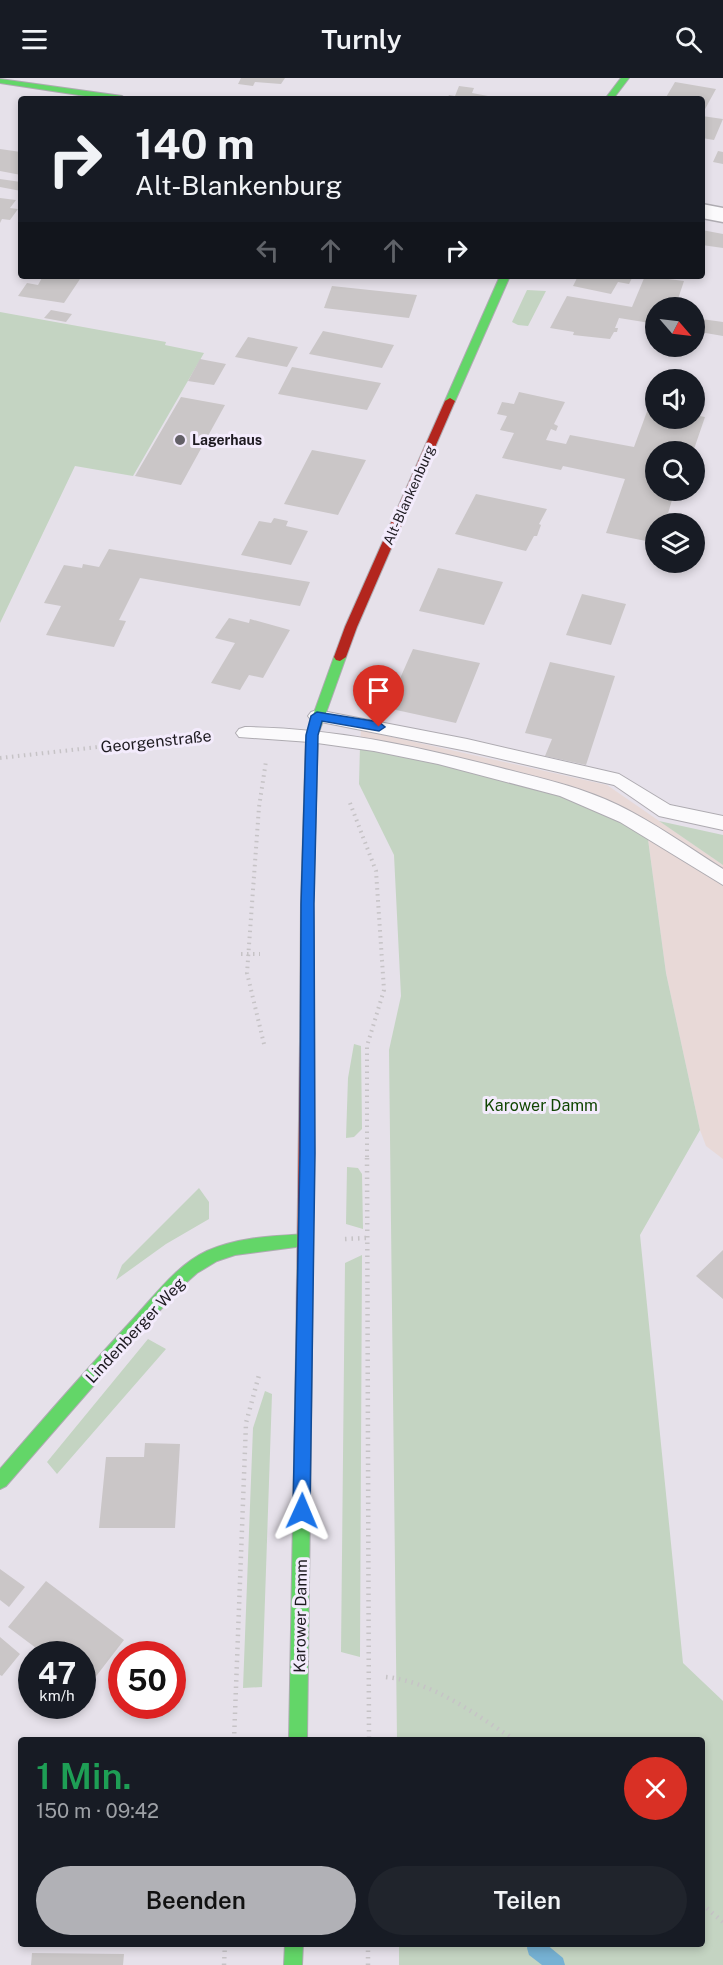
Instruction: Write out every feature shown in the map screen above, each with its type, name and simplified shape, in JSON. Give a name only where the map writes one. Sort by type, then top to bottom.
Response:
[{"type":"main road","points":[[611,96],[625,78]]},
{"type":"main road","points":[[0,81],[102,96]]},
{"type":"main road","name":"Alt-Blankenburg","points":[[312,735],[317,716],[381,558],[504,279]]},
{"type":"main road","name":"Karower Damm","points":[[298,1737],[306,1240],[307,904],[312,735]]},
{"type":"main road","name":"Lindenberger Weg","points":[[0,1481],[122,1341],[182,1277],[210,1257],[227,1251],[265,1243],[306,1240]]},
{"type":"main road","points":[[293,1965],[294,1947]]},
{"type":"street","points":[[705,212],[723,215]]},
{"type":"lane","points":[[317,716],[456,743],[619,780],[665,811],[723,823]]},
{"type":"lane","points":[[245,733],[273,732],[353,740],[564,790],[627,817],[723,878]]},
{"type":"path","points":[[266,1055],[247,973],[259,807],[269,740],[273,732]]},
{"type":"path","name":"Georgenstraße","points":[[0,758],[245,733]]},
{"type":"path","points":[[348,796],[376,871],[384,990],[367,1046],[369,1737]]},
{"type":"path","points":[[241,954],[260,954]]},
{"type":"path","points":[[234,1737],[246,1423],[260,1372]]},
{"type":"path","points":[[386,1677],[398,1676],[449,1699],[510,1737]]},
{"type":"path","points":[[705,1907],[723,1922]]},
{"type":"path","points":[[224,1965],[225,1947]]},
{"type":"path","points":[[368,1947],[368,1965]]},
{"type":"shaded area","points":[[361,730],[607,785],[723,865],[723,1159],[706,1146],[700,1130],[666,973],[647,832],[360,745]]},
{"type":"green space","points":[[527,290],[546,291],[528,326],[518,325],[512,322]]},
{"type":"green space","points":[[0,312],[166,342],[165,345],[204,353],[133,476],[75,466],[0,623]]},
{"type":"green space","name":"Karower Damm","points":[[360,745],[596,795],[647,832],[666,973],[700,1130],[640,1235],[683,1663],[723,1701],[723,1965],[399,1965],[399,1947],[705,1947],[705,1737],[397,1737],[389,1050],[401,996],[394,855],[359,784]]},
{"type":"green space","points":[[659,821],[723,835],[723,865]]},
{"type":"green space","points":[[354,1044],[361,1046],[362,1129],[354,1137],[346,1138],[348,1078]]},
{"type":"green space","points":[[347,1167],[358,1168],[362,1174],[363,1229],[346,1224]]},
{"type":"green space","points":[[199,1188],[209,1202],[209,1219],[166,1244],[116,1280],[122,1265]]},
{"type":"green space","points":[[362,1255],[360,1657],[341,1652],[345,1263]]},
{"type":"green space","points":[[148,1339],[166,1349],[57,1474],[47,1462]]},
{"type":"green space","points":[[265,1391],[272,1394],[262,1687],[243,1688],[253,1428]]},
{"type":"building","points":[[241,78],[285,78],[281,84],[255,82],[253,86],[238,84]]},
{"type":"building","points":[[675,82],[716,89],[705,109],[705,96],[667,96]]},
{"type":"building","points":[[459,86],[474,88],[472,93],[488,96],[455,96]]},
{"type":"building","points":[[705,116],[723,119],[714,140],[705,138]]},
{"type":"building","points":[[0,149],[18,152],[18,174],[0,171]]},
{"type":"building","points":[[718,151],[723,152],[723,164],[713,162]]},
{"type":"building","points":[[0,179],[18,182],[18,190],[0,187]]},
{"type":"building","points":[[0,198],[16,200],[10,208],[18,209],[10,220],[2,219],[0,223]]},
{"type":"building","points":[[705,231],[723,234],[723,248],[705,245]]},
{"type":"building","points":[[41,279],[80,279],[64,303],[18,296],[27,283],[38,285]]},
{"type":"building","points":[[576,279],[632,279],[629,284],[618,282],[611,294],[573,286]]},
{"type":"building","points":[[644,279],[684,281],[679,297],[645,297],[645,322],[619,318],[615,328],[618,328],[617,332],[614,332],[610,339],[573,335],[574,332],[550,328],[567,296],[632,307]]},
{"type":"building","points":[[332,286],[417,295],[409,318],[324,308]]},
{"type":"building","points":[[51,310],[72,314],[66,322],[44,318]]},
{"type":"building","points":[[705,320],[723,322],[723,336],[705,333]]},
{"type":"building","points":[[323,331],[394,345],[382,368],[309,354]]},
{"type":"building","points":[[248,337],[298,347],[287,367],[235,357]]},
{"type":"building","points":[[200,359],[226,364],[214,385],[188,381]]},
{"type":"building","points":[[292,367],[381,383],[367,410],[278,394]]},
{"type":"building","points":[[519,392],[565,402],[554,424],[558,426],[556,431],[551,429],[546,440],[566,444],[570,435],[634,447],[645,417],[645,429],[701,429],[697,441],[645,441],[645,501],[672,501],[668,513],[645,513],[645,541],[606,533],[625,479],[563,466],[561,470],[502,458],[514,433],[500,430],[507,416],[497,414],[502,402],[514,404]]},
{"type":"building","name":"Lagerhaus","points":[[181,397],[225,405],[181,485],[135,476]]},
{"type":"building","points":[[312,450],[366,460],[338,515],[284,504]]},
{"type":"building","points":[[476,494],[547,509],[539,524],[541,525],[537,536],[534,536],[526,551],[455,534]]},
{"type":"building","points":[[274,518],[288,521],[286,526],[308,531],[291,565],[241,555],[259,521],[271,523]]},
{"type":"building","points":[[109,549],[310,582],[300,606],[140,578],[119,620],[126,621],[114,647],[46,635],[61,606],[44,603],[64,565],[82,568],[83,564],[99,567]]},
{"type":"building","points":[[438,568],[503,582],[484,625],[419,611]]},
{"type":"building","points":[[582,594],[626,604],[611,645],[566,635]]},
{"type":"building","points":[[229,618],[249,623],[250,619],[290,630],[263,678],[249,675],[240,690],[211,683],[235,643],[215,638]]},
{"type":"building","points":[[413,649],[480,663],[456,723],[387,708]]},
{"type":"building","points":[[550,662],[615,676],[586,765],[545,756],[552,739],[525,733]]},
{"type":"building","points":[[723,1250],[723,1299],[696,1276]]},
{"type":"building","points":[[145,1443],[180,1444],[175,1528],[99,1528],[106,1457],[144,1457]]},
{"type":"building","points":[[0,1569],[25,1587],[9,1607],[0,1600]]},
{"type":"building","points":[[46,1581],[124,1640],[108,1641],[108,1661],[96,1676],[96,1641],[27,1641],[8,1627]]},
{"type":"building","points":[[0,1637],[18,1652],[18,1656],[2,1676],[0,1675]]},
{"type":"building","points":[[32,1953],[124,1954],[123,1965],[31,1965]]},
{"type":"waterway","points":[[536,1948],[556,1965]]},
{"type":"traffic: fast","points":[[611,96],[625,78]]},
{"type":"traffic: fast","points":[[0,81],[102,96]]},
{"type":"traffic: fast","points":[[450,401],[504,279]]},
{"type":"traffic: fast","points":[[307,1041],[307,904],[312,735],[340,657]]},
{"type":"traffic: fast","points":[[0,1481],[124,1340],[192,1268],[212,1256],[235,1248],[306,1240]]},
{"type":"traffic: fast","points":[[298,1737],[304,1353]]},
{"type":"traffic: fast","points":[[293,1965],[294,1947]]},
{"type":"traffic: jam","points":[[340,657],[450,401]]},
{"type":"traffic: jam","points":[[304,1353],[307,1041]]},
{"type":"place","name":"Lagerhaus","points":[[180,440]]},
{"type":"route","points":[[302,1511],[307,1153],[307,904],[312,735],[317,716],[379,727]]}]
